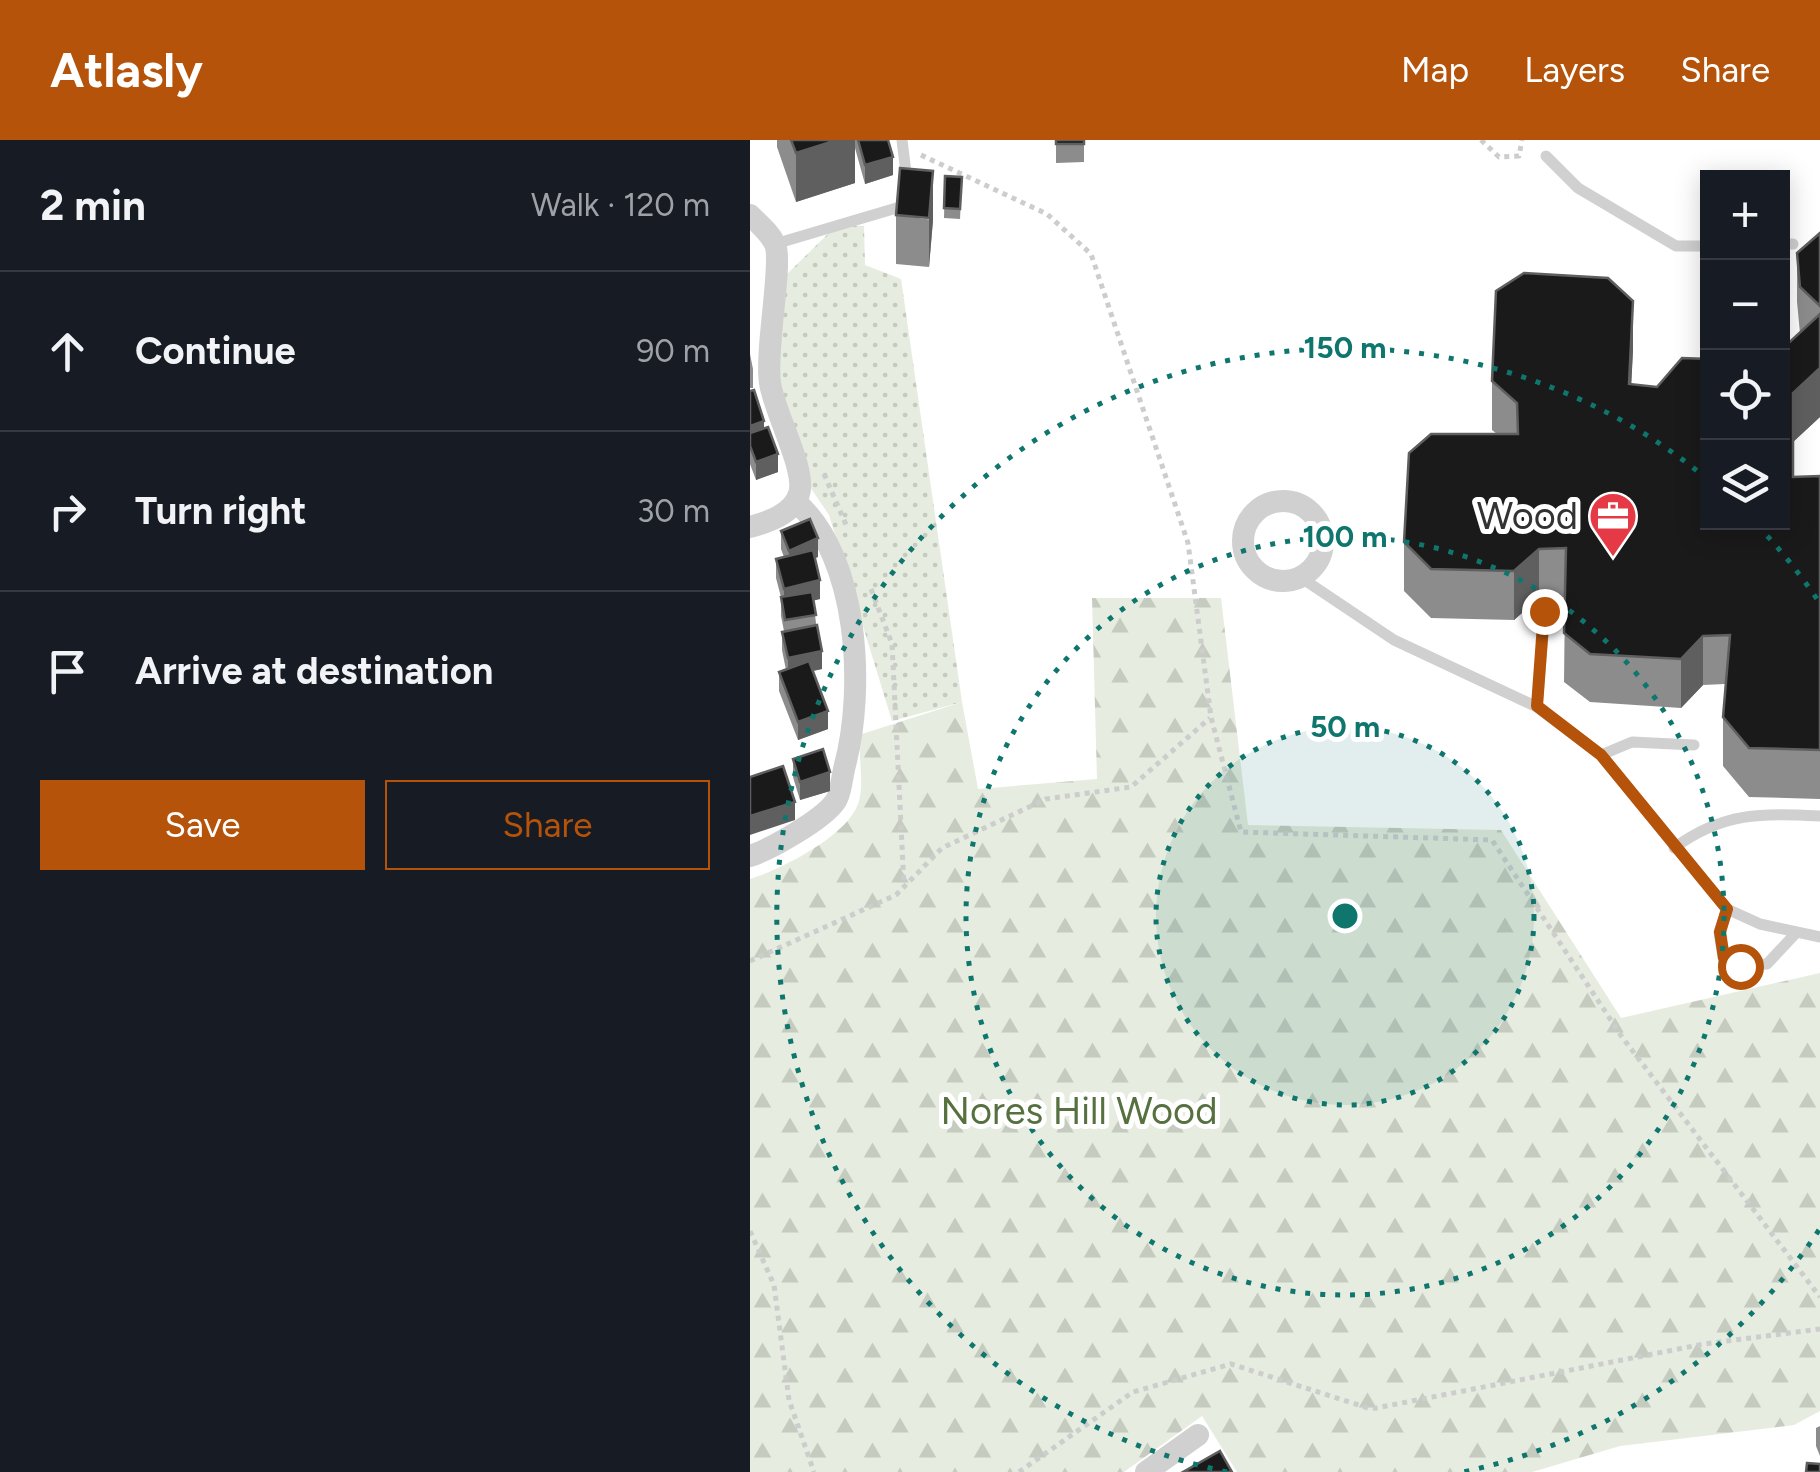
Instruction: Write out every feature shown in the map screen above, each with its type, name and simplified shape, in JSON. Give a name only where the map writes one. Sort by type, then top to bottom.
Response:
[{"type":"street","points":[[750,215],[775,244],[768,364],[780,424],[802,484],[796,502],[778,517],[750,527]]},
{"type":"street","points":[[750,856],[770,849],[835,802],[849,749],[856,644],[824,534],[796,502]]},
{"type":"street","points":[[1146,1472],[1198,1435]]},
{"type":"lane","points":[[775,244],[910,204],[902,140]]},
{"type":"lane","points":[[1546,156],[1578,188],[1676,246],[1700,246]]},
{"type":"lane","points":[[1302,578],[1394,640],[1537,706],[1601,755],[1727,909],[1796,933],[1820,937]]},
{"type":"lane","points":[[1537,706],[1544,611]]},
{"type":"lane","points":[[1601,755],[1632,742],[1694,745]]},
{"type":"lane","points":[[1674,848],[1704,826],[1736,817],[1820,816]]},
{"type":"lane","points":[[1727,909],[1720,932],[1724,958],[1740,966],[1766,964],[1796,933]]},
{"type":"path","points":[[915,140],[919,154],[1046,214],[1090,254],[1133,368],[1188,543],[1212,717],[1241,832],[1492,840],[1622,1038],[1820,1297]]},
{"type":"path","points":[[1481,140],[1498,157],[1519,156],[1522,140]]},
{"type":"path","points":[[750,961],[896,895],[942,848],[1046,799],[1131,787],[1212,717]]},
{"type":"path","points":[[750,1231],[774,1286],[788,1400],[814,1472]]},
{"type":"path","points":[[1019,1472],[1133,1392],[1231,1364],[1371,1409],[1704,1344],[1820,1329]]},
{"type":"green space","points":[[837,225],[864,226],[865,265],[901,279],[962,702],[892,721],[829,515],[806,481],[779,395],[779,282]]},
{"type":"green space","name":"Nores Hill Wood","points":[[1092,598],[1221,598],[1248,825],[1501,830],[1621,1018],[1820,973],[1820,1411],[1794,1425],[1620,1446],[1532,1472],[1237,1472],[1202,1416],[1124,1472],[750,1472],[750,879],[811,850],[851,816],[860,795],[862,734],[962,702],[978,789],[1097,779]]},
{"type":"building","points":[[791,140],[837,140],[796,153]]},
{"type":"building","points":[[858,140],[888,140],[893,157],[865,165]]},
{"type":"building","points":[[1056,140],[1084,140],[1084,144],[1056,144]]},
{"type":"building","points":[[900,168],[933,171],[929,218],[896,215]]},
{"type":"building","points":[[945,176],[962,177],[960,209],[944,208]]},
{"type":"building","points":[[1820,233],[1820,306],[1800,287],[1797,253]]},
{"type":"building","name":"Wood","points":[[1524,273],[1608,278],[1633,301],[1629,384],[1657,387],[1682,358],[1700,359],[1700,530],[1790,530],[1790,342],[1820,314],[1820,368],[1793,393],[1793,477],[1820,476],[1820,750],[1749,748],[1723,717],[1730,635],[1703,636],[1681,659],[1590,654],[1564,633],[1566,548],[1539,549],[1514,571],[1431,569],[1404,542],[1409,453],[1431,434],[1518,434],[1517,403],[1492,381],[1496,291]]},
{"type":"building","points":[[754,390],[764,421],[750,426],[750,391]]},
{"type":"building","points":[[768,427],[778,454],[756,462],[750,433]]},
{"type":"building","points":[[810,519],[818,538],[789,551],[781,531]]},
{"type":"building","points":[[813,550],[820,580],[784,589],[776,559]]},
{"type":"building","points":[[812,592],[816,615],[785,620],[781,597]]},
{"type":"building","points":[[817,625],[822,651],[788,658],[782,632]]},
{"type":"building","points":[[809,661],[828,711],[798,722],[779,672]]},
{"type":"building","points":[[823,749],[830,772],[800,782],[793,759]]},
{"type":"building","points":[[783,766],[795,802],[750,816],[750,777]]},
{"type":"building","points":[[1220,1451],[1232,1472],[1183,1472]]},
{"type":"building","points":[[1807,1463],[1820,1464],[1820,1472],[1806,1472]]},
{"type":"place","name":"Wood","points":[[1613,558]]},
{"type":"route","points":[[1544,611],[1537,706],[1601,755],[1727,909],[1720,932],[1724,958],[1740,966]]}]
